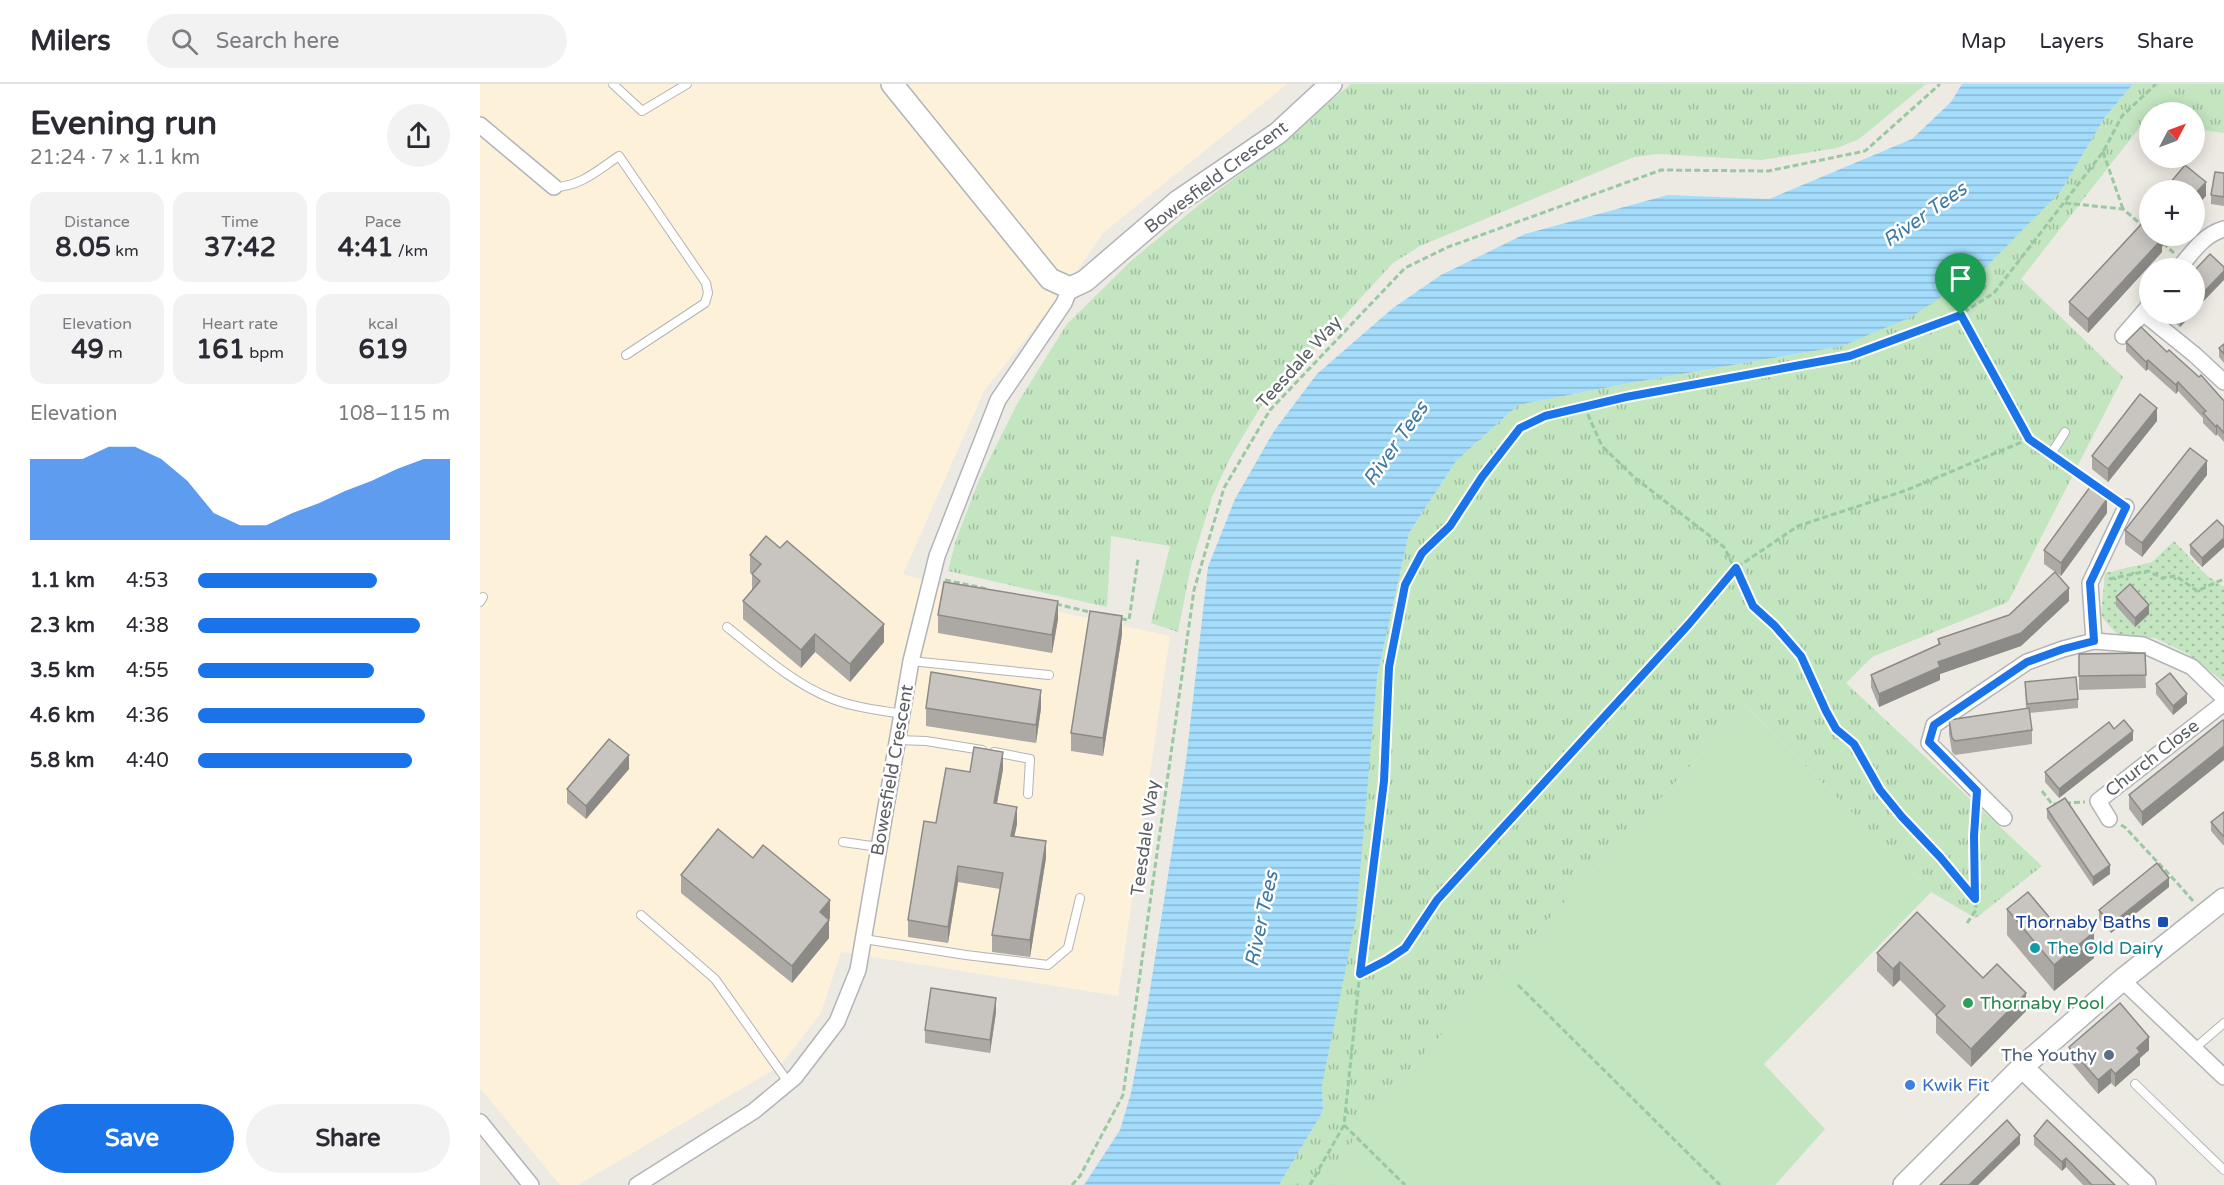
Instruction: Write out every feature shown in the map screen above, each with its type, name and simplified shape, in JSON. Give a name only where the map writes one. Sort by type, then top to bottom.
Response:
[{"type":"street","points":[[892,84],[1050,279],[1070,288]]},
{"type":"street","name":"Bowesfield Crescent","points":[[638,1185],[754,1111],[795,1077],[837,1023],[858,970],[911,661],[937,556],[998,400],[1064,303],[1070,288],[1086,281],[1177,202],[1278,133],[1331,84]]},
{"type":"street","points":[[480,125],[554,187]]},
{"type":"street","points":[[2188,258],[2202,241],[2224,229]]},
{"type":"street","points":[[2123,336],[2139,317]]},
{"type":"street","points":[[2162,324],[2224,382]]},
{"type":"street","points":[[2094,641],[2090,583],[2126,507]]},
{"type":"street","points":[[2004,818],[1929,742],[1934,725],[2027,662],[2094,641],[2144,645],[2192,667],[2224,701]]},
{"type":"street","name":"Church Close","points":[[2109,819],[2098,801],[2224,701]]},
{"type":"street","points":[[1904,1185],[2022,1067],[2122,980],[2224,899]]},
{"type":"street","points":[[2122,980],[2224,1077]]},
{"type":"street","points":[[2022,1067],[2145,1185]]},
{"type":"street","points":[[480,1122],[531,1185]]},
{"type":"lane","points":[[613,84],[642,111],[687,84]]},
{"type":"lane","points":[[554,187],[566,187],[582,182],[619,156],[706,283],[708,293],[705,303],[626,355]]},
{"type":"lane","points":[[2065,432],[2051,454],[2126,507]]},
{"type":"lane","points":[[727,627],[795,680],[818,692],[831,698],[902,714]]},
{"type":"lane","points":[[911,661],[1049,675]]},
{"type":"lane","points":[[897,740],[926,741],[1030,759],[1028,794]]},
{"type":"lane","points":[[843,842],[879,847]]},
{"type":"lane","points":[[864,939],[1048,965],[1068,948],[1080,898]]},
{"type":"lane","points":[[641,915],[715,979],[788,1082]]},
{"type":"lane","points":[[2194,1048],[2224,1023]]},
{"type":"lane","points":[[2135,1084],[2224,1170]]},
{"type":"path","name":"Teesdale Way","points":[[1072,1185],[1080,1176],[1123,1095],[1194,590],[1224,488],[1270,410],[1405,268],[1448,247],[1661,170],[1768,171],[1865,151],[1940,84]]},
{"type":"path","points":[[1310,1185],[1344,1125],[1384,781],[1389,667],[1405,585],[1422,553],[1450,526],[1482,477],[1520,428],[1545,416],[1584,406],[1850,356],[1961,315],[1995,293],[2103,152],[2122,116],[2156,84]]},
{"type":"path","points":[[2103,152],[2123,209],[2139,223]]},
{"type":"path","points":[[2065,202],[2123,209]]},
{"type":"path","points":[[2165,246],[2176,258]]},
{"type":"path","points":[[1961,315],[2029,439],[2051,454]]},
{"type":"path","points":[[1584,406],[1602,446],[1635,478],[1724,547],[1753,606],[1775,626],[1801,656],[1836,729],[1854,744],[1880,790],[1902,817],[1975,899]]},
{"type":"path","points":[[1360,974],[1405,948],[1437,900],[1673,642],[1736,568],[1798,526],[1907,490],[2029,439]]},
{"type":"path","points":[[1117,618],[1129,620],[1138,559]]},
{"type":"path","points":[[2090,583],[2148,571],[2162,578],[2176,576],[2197,591],[2224,579]]},
{"type":"path","points":[[932,577],[990,590]]},
{"type":"path","points":[[1048,603],[1094,613]]},
{"type":"path","points":[[1967,923],[1976,910],[1974,836],[1977,791]]},
{"type":"path","points":[[2042,791],[2052,804],[2098,801]]},
{"type":"path","points":[[2109,819],[2126,828],[2150,856],[2164,867],[2204,915]]},
{"type":"path","points":[[1518,985],[1720,1185]]},
{"type":"path","points":[[1344,1125],[1405,1185]]},
{"type":"shaded area","points":[[480,84],[1287,84],[1103,233],[1056,301],[984,391],[903,574],[950,588],[1170,636],[1118,996],[841,952],[821,1013],[780,1066],[578,1185],[560,1185],[480,1088]]},
{"type":"green space","points":[[1351,84],[1926,84],[1859,139],[1837,148],[1761,160],[1658,154],[1634,157],[1420,246],[1393,263],[1261,406],[1230,458],[1212,497],[1191,566],[1178,632],[1151,623],[1170,546],[1111,536],[1107,607],[948,571],[956,540],[979,480],[1017,404],[1067,324],[1132,260]]},
{"type":"green space","points":[[2133,84],[2224,84],[2224,133],[2205,130],[2205,102],[2139,102],[2139,128],[2021,279],[2123,377],[2008,602],[1872,657],[1846,683],[2042,866],[1976,918],[1972,916],[1931,892],[1746,706],[1361,1122],[1333,1185],[1279,1185],[1323,1111],[1322,1085],[1377,677],[1409,533],[1456,461],[1518,405],[1842,346],[2061,191],[2105,117]]},
{"type":"green space","points":[[2174,541],[2206,575],[2224,587],[2224,682],[2188,654],[2155,638],[2117,634],[2101,616],[2105,573],[2152,562]]},
{"type":"green space","points":[[1746,706],[1931,892],[1764,1064],[1825,1129],[1775,1185],[1333,1185],[1361,1122]]},
{"type":"water","name":"River Tees","points":[[1962,84],[2133,84],[2105,117],[2061,191],[1986,267],[1911,317],[1842,346],[1518,405],[1456,461],[1409,533],[1377,677],[1356,918],[1322,1085],[1323,1111],[1279,1185],[1084,1185],[1120,1130],[1131,1093],[1147,1009],[1186,761],[1208,567],[1235,499],[1274,431],[1317,374],[1393,308],[1441,275],[1525,234],[1668,195],[1769,199],[1912,139],[1951,102]]},
{"type":"building","points":[[2182,168],[2189,168],[2204,180],[2172,180]]},
{"type":"building","points":[[2215,172],[2224,173],[2224,197],[2211,195]]},
{"type":"building","points":[[2139,227],[2139,246],[2156,246],[2144,258],[2139,258],[2139,264],[2088,319],[2069,302]]},
{"type":"building","points":[[2210,254],[2224,267],[2224,271],[2205,291],[2205,259]]},
{"type":"building","points":[[2141,327],[2167,352],[2169,350],[2199,377],[2201,375],[2224,401],[2224,433],[2203,413],[2206,411],[2178,382],[2176,385],[2148,360],[2146,362],[2126,342]]},
{"type":"building","points":[[2224,344],[2224,354],[2219,348]]},
{"type":"building","points":[[2140,394],[2157,408],[2108,469],[2092,456]]},
{"type":"building","points":[[2190,448],[2207,461],[2142,543],[2125,530]]},
{"type":"building","points":[[2090,487],[2107,499],[2061,563],[2044,550]]},
{"type":"building","points":[[2217,520],[2224,527],[2224,538],[2202,558],[2190,545]]},
{"type":"building","points":[[766,536],[780,548],[787,541],[884,624],[850,664],[815,634],[801,650],[743,601],[760,581],[752,574],[761,564],[750,555]]},
{"type":"building","points":[[2055,572],[2069,588],[2021,633],[1938,662],[1940,667],[1879,694],[1871,675],[1940,644],[1938,639],[2009,615]]},
{"type":"building","points":[[944,582],[1058,601],[1052,635],[938,615]]},
{"type":"building","points":[[2130,584],[2149,605],[2135,618],[2116,597]]},
{"type":"building","points":[[1090,611],[1122,616],[1103,738],[1071,733]]},
{"type":"building","points":[[2145,653],[2146,675],[2079,676],[2079,654]]},
{"type":"building","points":[[931,672],[1041,690],[1036,725],[926,708]]},
{"type":"building","points":[[2170,673],[2187,694],[2173,706],[2156,684]]},
{"type":"building","points":[[2076,677],[2078,699],[2027,704],[2025,682]]},
{"type":"building","points":[[2029,708],[2032,730],[1955,741],[1952,738],[1949,720]]},
{"type":"building","points":[[2124,720],[2133,731],[2059,789],[2045,772],[2109,722],[2114,729]]},
{"type":"building","points":[[2223,720],[2224,746],[2142,812],[2129,795]]},
{"type":"building","points":[[609,739],[629,755],[586,806],[567,789]]},
{"type":"building","points":[[974,747],[1003,752],[994,803],[1017,807],[1011,836],[1046,841],[1030,940],[992,935],[1003,873],[958,866],[948,927],[908,920],[924,821],[936,823],[946,768],[970,772]]},
{"type":"building","points":[[2065,798],[2110,865],[2093,877],[2047,809]]},
{"type":"building","points":[[2224,812],[2224,836],[2223,836],[2211,822]]},
{"type":"building","points":[[718,829],[753,858],[763,845],[830,900],[820,912],[829,920],[792,966],[681,875]]},
{"type":"building","points":[[2157,863],[2169,878],[2111,924],[2099,910]]},
{"type":"building","points":[[2028,892],[2060,930],[2079,914],[2094,932],[2054,965],[2007,909]]},
{"type":"building","name":"Thornaby Pool","points":[[1917,912],[1983,978],[1997,964],[2026,993],[1971,1049],[1936,1015],[1945,1006],[1900,962],[1893,969],[1877,953]]},
{"type":"building","points":[[931,988],[996,998],[990,1040],[925,1030]]},
{"type":"building","name":"The Youthy","points":[[2120,1003],[2149,1037],[2137,1048],[2140,1052],[2115,1074],[2111,1069],[2098,1080],[2069,1047]]},
{"type":"building","points":[[2007,1120],[2020,1135],[1969,1185],[1940,1185]]},
{"type":"building","points":[[2047,1120],[2115,1185],[2092,1185],[2066,1158],[2062,1162],[2034,1136]]},
{"type":"place","name":"Thornaby Baths","points":[[2163,922]]},
{"type":"place","name":"The Old Dairy","points":[[2035,948]]},
{"type":"place","name":"Thornaby Pool","points":[[1968,1003]]},
{"type":"place","name":"The Youthy","points":[[2109,1055]]},
{"type":"place","name":"Kwik Fit","points":[[1910,1085]]},
{"type":"route","points":[[1961,315],[2029,439],[2126,507],[2090,583],[2094,641],[2027,662],[1934,725],[1929,742],[1977,791],[1974,836],[1975,899],[1880,790],[1854,744],[1836,729],[1801,656],[1775,626],[1753,606],[1736,568],[1689,624],[1437,900],[1405,948],[1360,974],[1384,781],[1389,667],[1405,585],[1422,553],[1450,526],[1482,477],[1520,428],[1545,416],[1626,397],[1850,356],[1961,315]]}]
